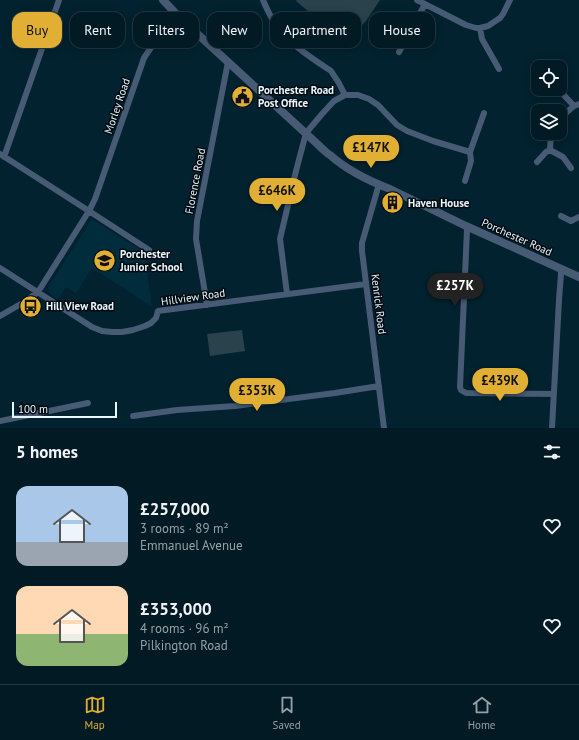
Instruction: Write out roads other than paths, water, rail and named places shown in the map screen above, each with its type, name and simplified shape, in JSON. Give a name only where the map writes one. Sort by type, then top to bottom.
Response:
[{"type":"street","points":[[59,0],[2,155],[149,250]]},
{"type":"street","name":"Porchester Road","points":[[162,0],[174,12]]},
{"type":"street","points":[[264,0],[272,19],[279,30],[289,40],[331,71],[336,77],[345,95]]},
{"type":"street","points":[[417,0],[466,25],[476,28],[488,26],[500,18],[510,0]]},
{"type":"street","points":[[399,52],[425,4]]},
{"type":"street","points":[[480,28],[482,39],[500,69]]},
{"type":"street","name":"Porchester Road","points":[[199,35],[344,166],[466,226],[579,277]]},
{"type":"street","name":"Morley Road","points":[[38,292],[89,211],[100,184],[144,58],[151,48]]},
{"type":"street","name":"Florence Road","points":[[207,305],[196,240],[197,221],[228,62]]},
{"type":"street","points":[[287,294],[280,239],[306,133],[334,101],[345,95],[358,95],[378,105],[397,124],[407,131],[433,141],[470,152]]},
{"type":"street","points":[[566,96],[576,105],[567,112]]},
{"type":"street","points":[[465,181],[471,161],[470,152],[484,113]]},
{"type":"street","points":[[550,150],[551,140]]},
{"type":"street","points":[[538,162],[546,152],[550,150]]},
{"type":"street","points":[[550,150],[563,157],[571,168]]},
{"type":"street","name":"Kenrick Road","points":[[379,184],[362,243],[362,251],[384,428]]},
{"type":"street","points":[[561,216],[571,221],[579,217]]},
{"type":"street","points":[[466,226],[461,390],[466,393],[554,394]]},
{"type":"street","name":"Hillview Road","points":[[0,268],[92,327],[112,332],[133,330],[145,326],[156,318],[158,311],[366,284]]},
{"type":"street","points":[[552,428],[561,269]]},
{"type":"street","points":[[0,316],[26,301],[38,292]]},
{"type":"street","points":[[132,416],[177,410],[235,406],[379,386]]},
{"type":"street","points":[[0,421],[88,403]]},
{"type":"place","name":"Porchester Road Post Office","points":[[243,96]]},
{"type":"place","name":"Haven House","points":[[392,203]]},
{"type":"place","name":"Porchester Junior School","points":[[105,260]]},
{"type":"place","name":"Hill View Road","points":[[30,306]]}]
